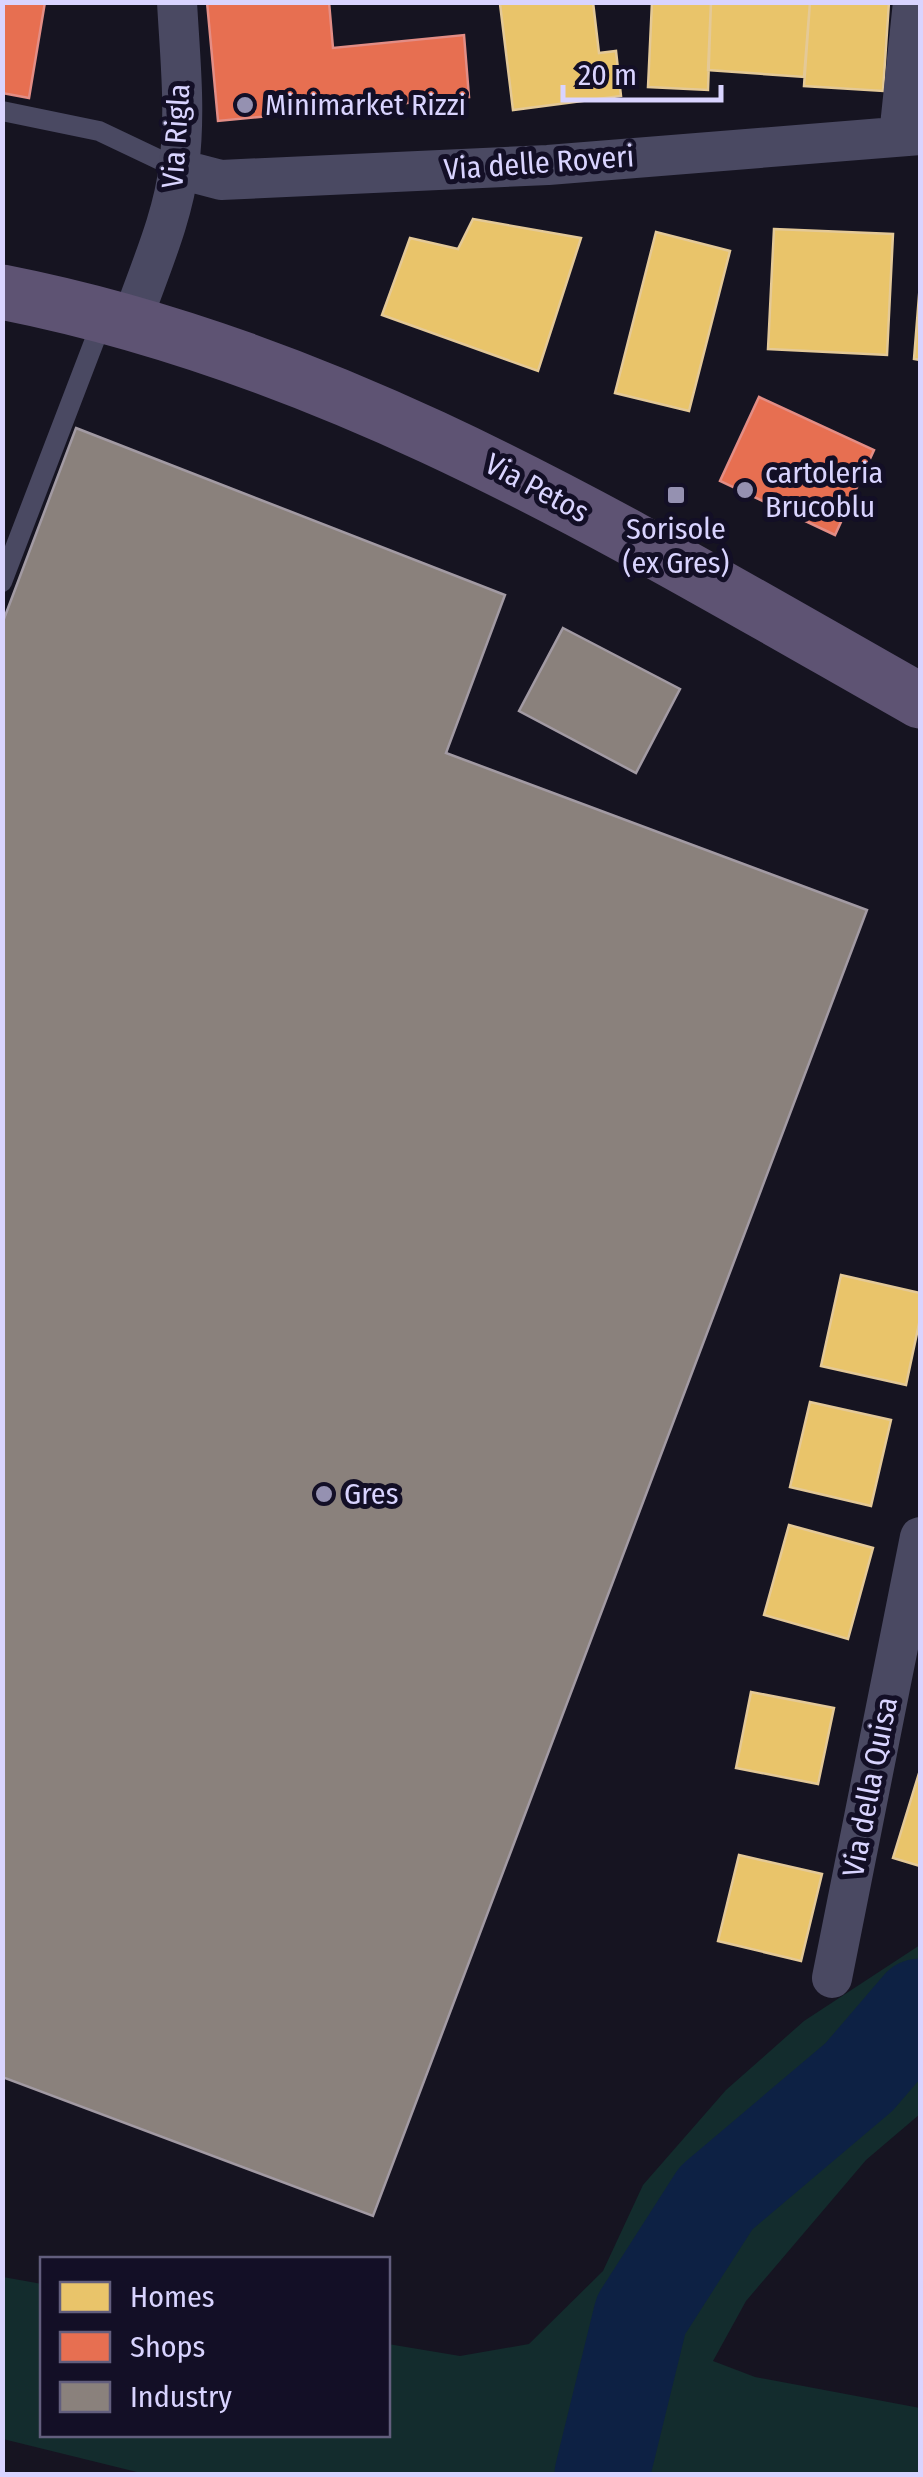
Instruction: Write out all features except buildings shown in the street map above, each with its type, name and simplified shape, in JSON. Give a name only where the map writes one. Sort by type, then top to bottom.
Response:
[{"type":"main road","name":"Via Petos","points":[[2,292],[118,319],[268,366],[380,410],[490,462],[626,534],[920,701]]},
{"type":"street","name":"Via Rigla","points":[[118,319],[170,210],[179,168],[183,101],[178,2]]},
{"type":"street","name":"Via delle Roveri","points":[[179,168],[220,180],[548,165],[910,135],[913,2]]},
{"type":"street","name":"Via della Quisa","points":[[832,1978],[920,1537]]},
{"type":"lane","points":[[2,112],[99,131],[179,168]]},
{"type":"lane","points":[[2,582],[118,319]]},
{"type":"green space","points":[[920,1945],[920,2114],[866,2160],[746,2301],[713,2361],[755,2377],[920,2408],[920,2474],[145,2474],[3,2439],[3,2277],[40,2284],[40,2437],[390,2437],[390,2344],[460,2356],[529,2344],[603,2271],[643,2185],[726,2090],[804,2021]]},
{"type":"waterway","points":[[602,2474],[641,2315],[716,2198],[859,2077],[920,2006]]},
{"type":"place","name":"Minimarket Rizzi","points":[[245,105]]},
{"type":"place","name":"cartoleria Brucoblu","points":[[745,490]]},
{"type":"place","name":"Sorisole (ex Gres)","points":[[676,495]]},
{"type":"place","name":"Gres","points":[[324,1494]]}]
